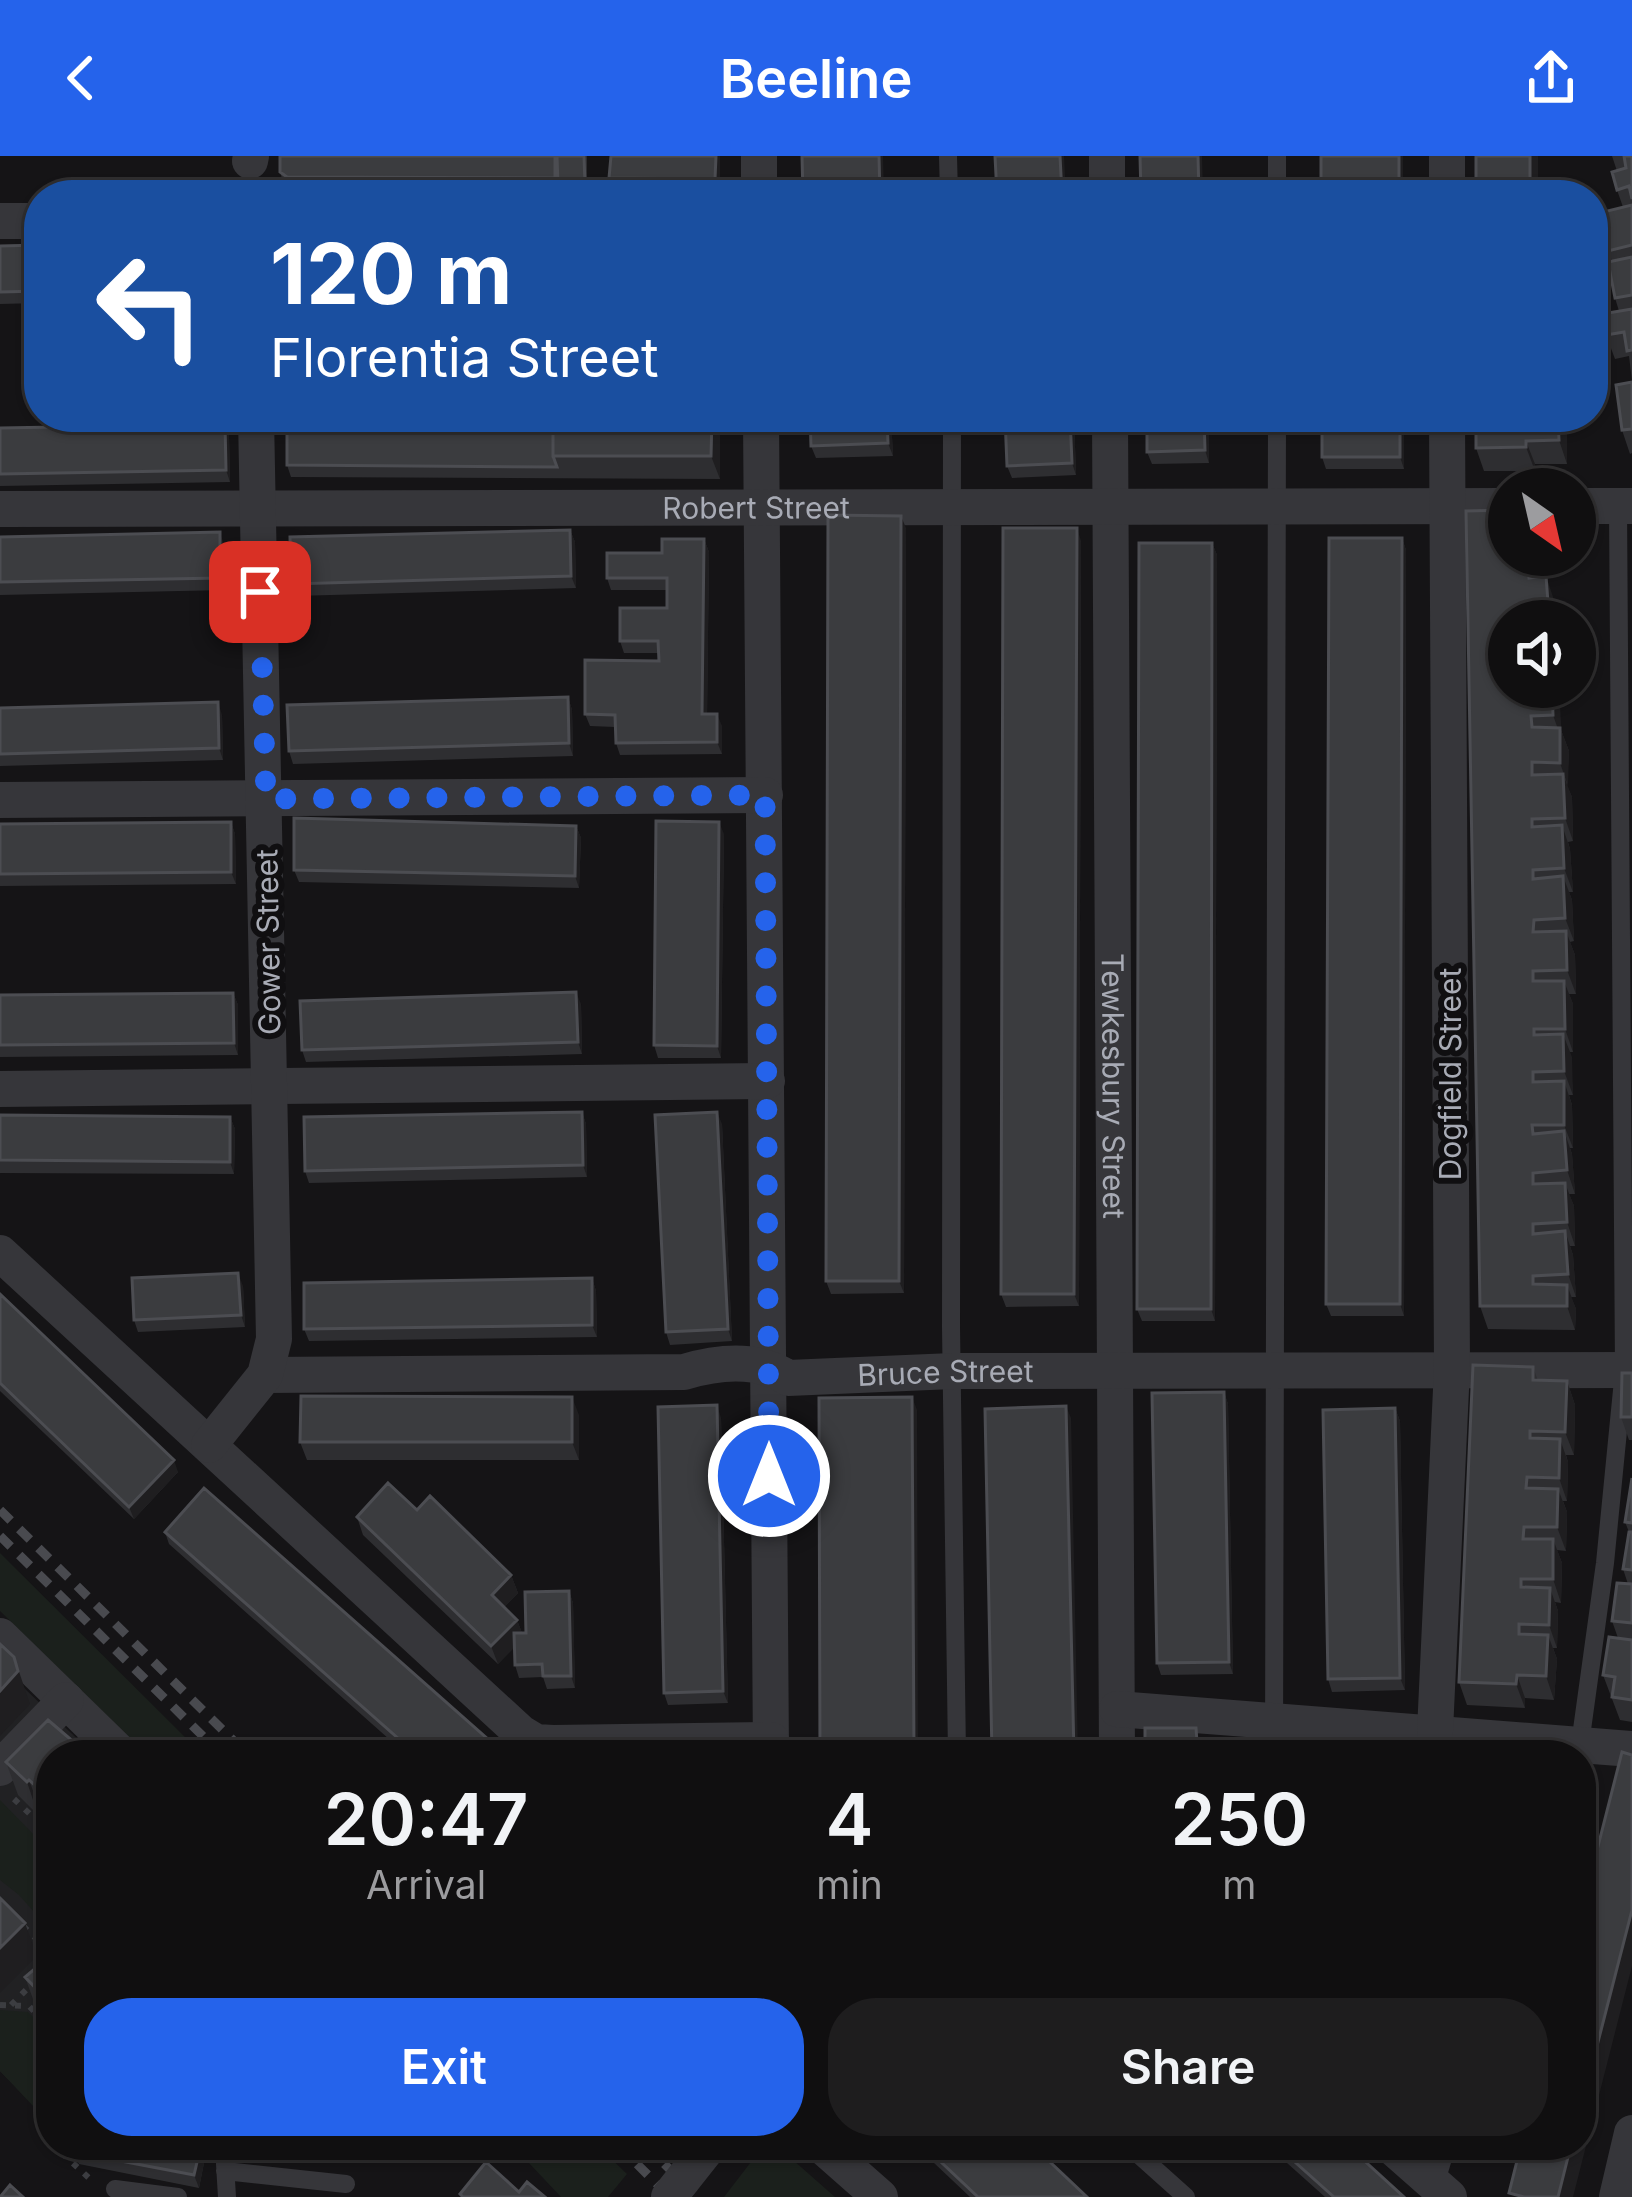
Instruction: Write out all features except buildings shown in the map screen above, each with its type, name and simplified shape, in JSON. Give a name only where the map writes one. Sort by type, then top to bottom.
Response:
[{"type":"street","name":"Gower Street","points":[[256,432],[274,1339],[265,1376]]},
{"type":"street","points":[[761,432],[771,1740]]},
{"type":"street","name":"Tewkesbury Street","points":[[1110,432],[1117,1740]]},
{"type":"street","name":"Dogfield Street","points":[[1435,1731],[1452,1368],[1447,432]]},
{"type":"street","name":"Robert Street","points":[[0,509],[1488,506]]},
{"type":"street","points":[[0,800],[765,795]]},
{"type":"street","points":[[0,1089],[767,1081]]},
{"type":"street","points":[[0,1253],[533,1740]]},
{"type":"street","name":"Bruce Street","points":[[265,1376],[685,1372],[707,1366],[769,1365],[788,1378],[952,1371],[1628,1370]]},
{"type":"street","points":[[209,1445],[265,1376]]},
{"type":"street","points":[[0,1636],[107,1740]]},
{"type":"street","points":[[0,1768],[66,1700]]},
{"type":"street","points":[[1117,1709],[1274,1737],[1435,1731],[1535,1740]]},
{"type":"street","points":[[1596,1746],[1632,1749]]},
{"type":"street","points":[[1617,2197],[1632,2133]]},
{"type":"street","points":[[669,2197],[698,2160]]},
{"type":"street","points":[[838,2160],[880,2197]]},
{"type":"street","points":[[1407,2160],[1442,2191]]},
{"type":"lane","points":[[952,432],[957,1740]]},
{"type":"lane","points":[[1274,1737],[1277,432]]},
{"type":"lane","points":[[1581,1740],[1628,1370],[1625,506]]},
{"type":"lane","points":[[225,2160],[227,2197]]},
{"type":"lane","points":[[1145,2160],[1186,2197]]},
{"type":"lane","points":[[1442,2191],[1445,2160]]},
{"type":"lane","points":[[225,2170],[346,2183]]},
{"type":"lane","points":[[115,2189],[178,2197]]},
{"type":"path","points":[[0,1786],[36,1820]]},
{"type":"path","points":[[17,1920],[36,1938]]},
{"type":"path","points":[[11,2005],[36,1980]]},
{"type":"path","points":[[0,2005],[28,2006],[36,2014]]},
{"type":"path","points":[[69,2160],[93,2182]]},
{"type":"shaded area","points":[[0,1553],[188,1740],[132,1740],[0,1611]]},
{"type":"shaded area","points":[[0,1665],[78,1740],[36,1740],[36,2107],[0,2071]]},
{"type":"shaded area","points":[[0,1800],[36,1839],[36,1914],[0,1880]]},
{"type":"shaded area","points":[[0,2010],[28,2012],[36,2020],[36,2109],[0,2071]]},
{"type":"shaded area","points":[[526,2160],[613,2160],[627,2174],[608,2197],[561,2197]]},
{"type":"shaded area","points":[[752,2160],[793,2160],[835,2197],[724,2197]]},
{"type":"railway","points":[[0,1510],[233,1740]]},
{"type":"railway","points":[[0,1536],[207,1740]]},
{"type":"railway","points":[[633,2160],[670,2197]]},
{"type":"railway","points":[[660,2160],[698,2197]]},
{"type":"route","points":[[260,592],[266,799],[765,795],[769,1476]]}]
